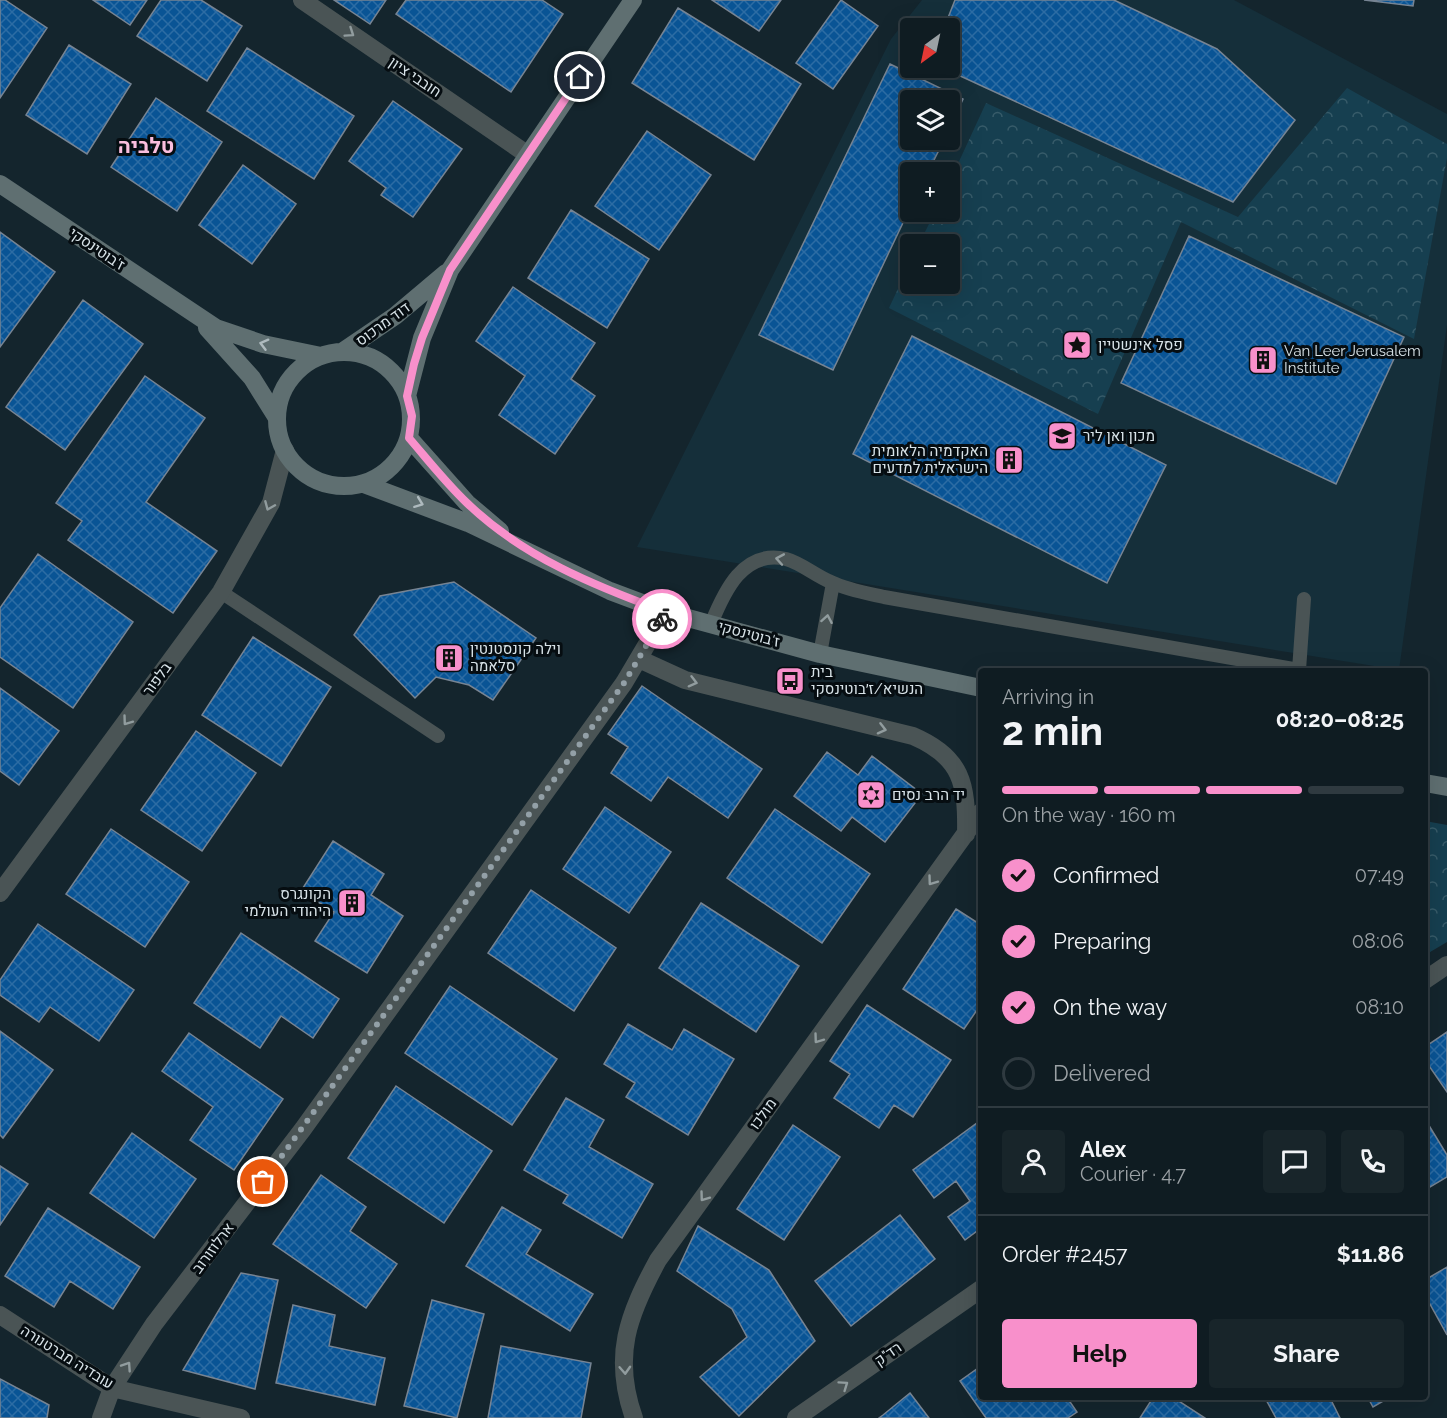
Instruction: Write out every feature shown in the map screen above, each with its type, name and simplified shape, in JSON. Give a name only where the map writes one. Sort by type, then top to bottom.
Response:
[{"type":"street","name":"חובבי ציון","points":[[302,0],[528,155]]},
{"type":"street","name":"דוד מרכוס","points":[[407,396],[422,338],[450,270],[633,0]]},
{"type":"street","name":"ז'בוטינסקי","points":[[0,184],[194,314],[238,336],[321,356]]},
{"type":"street","name":"דוד מרכוס","points":[[342,352],[395,316],[450,270]]},
{"type":"street","name":"ז'בוטינסקי","points":[[194,314],[252,378],[277,418]]},
{"type":"street","points":[[342,352],[362,354],[382,363],[397,378],[407,396],[412,416],[409,438],[393,466],[364,484],[341,487],[319,481],[299,469],[285,450],[277,418],[282,394],[287,384],[303,367],[321,356],[342,352]]},
{"type":"street","name":"ז'בוטינסקי","points":[[409,438],[467,503],[527,551]]},
{"type":"street","name":"בלפור","points":[[0,893],[221,592],[272,503],[285,450]]},
{"type":"street","name":"ז'בוטינסקי","points":[[364,484],[448,515],[610,591],[666,612],[820,654],[978,687]]},
{"type":"street","name":"ארלוזורוב","points":[[101,1418],[112,1388],[154,1324],[303,1129],[639,659],[666,612]]},
{"type":"street","points":[[639,659],[685,680],[913,736],[930,743],[957,769],[963,784],[966,834]]},
{"type":"street","points":[[1428,784],[1447,787]]},
{"type":"street","name":"מולכו","points":[[633,1418],[624,1372],[625,1332],[637,1298],[658,1260],[978,816]]},
{"type":"street","points":[[1428,978],[1447,965]]},
{"type":"street","name":"רד\"ק","points":[[796,1418],[978,1291]]},
{"type":"street","name":"עובדיה מברטנורה","points":[[0,1315],[112,1388],[241,1418]]},
{"type":"lane","points":[[711,624],[731,581],[743,568],[770,557],[788,560],[833,583],[884,597],[1288,668]]},
{"type":"lane","points":[[820,654],[833,583]]},
{"type":"lane","points":[[221,592],[438,736]]},
{"type":"lane","points":[[1299,668],[1304,599]]},
{"type":"shaded area","name":"מכון ואן ליר","points":[[922,0],[1234,0],[1447,114],[1447,325],[1399,668],[1387,668],[637,547],[891,39],[900,28],[900,78],[960,78],[960,18],[908,18]]},
{"type":"green space","points":[[1347,88],[1447,144],[1447,158],[1414,339],[1181,222],[1098,414],[889,308],[900,284],[900,294],[960,294],[960,234],[924,234],[930,222],[960,222],[959,162],[986,103],[1238,217]]},
{"type":"green space","points":[[1428,822],[1447,825],[1447,942],[1428,953]]},
{"type":"building","points":[[0,0],[5,0],[47,28],[0,98]]},
{"type":"building","points":[[93,0],[147,0],[130,25]]},
{"type":"building","points":[[161,0],[201,0],[242,26],[207,81],[137,36]]},
{"type":"building","points":[[334,0],[386,0],[370,24]]},
{"type":"building","points":[[406,0],[542,0],[563,14],[511,92],[396,14]]},
{"type":"building","points":[[712,0],[781,0],[759,31]]},
{"type":"building","points":[[841,0],[878,26],[833,89],[796,63]]},
{"type":"building","points":[[955,0],[1114,0],[1217,49],[1295,120],[1233,202],[960,76],[960,18],[948,18]]},
{"type":"building","points":[[1364,0],[1414,0],[1413,6]]},
{"type":"building","points":[[678,8],[801,84],[754,160],[632,83]]},
{"type":"building","points":[[69,45],[131,84],[87,154],[26,115]]},
{"type":"building","points":[[247,48],[354,116],[314,179],[207,111]]},
{"type":"building","points":[[890,64],[900,69],[900,78],[919,78],[944,90],[900,90],[900,150],[939,150],[933,162],[900,162],[900,222],[903,222],[833,370],[759,335]]},
{"type":"building","points":[[156,98],[222,142],[177,211],[111,167]]},
{"type":"building","points":[[393,101],[462,149],[413,217],[381,195],[386,188],[349,161]]},
{"type":"building","points":[[647,131],[711,175],[659,250],[595,206]]},
{"type":"building","points":[[243,165],[296,204],[252,264],[199,225]]},
{"type":"building","points":[[571,210],[649,259],[607,328],[528,278]]},
{"type":"building","points":[[0,232],[55,272],[0,347]]},
{"type":"building","name":"Van Leer Jerusalem Institute","points":[[1189,236],[1404,337],[1336,484],[1121,383]]},
{"type":"building","points":[[513,287],[595,343],[571,379],[595,396],[555,454],[499,415],[525,376],[476,341]]},
{"type":"building","points":[[83,300],[143,344],[65,450],[6,407]]},
{"type":"building","name":"האקדמיה הלאומית הישראלית למדעים","points":[[912,336],[1166,465],[1107,583],[853,454]]},
{"type":"building","points":[[145,376],[205,418],[146,502],[217,551],[173,613],[68,540],[82,521],[56,503]]},
{"type":"building","points":[[38,554],[133,622],[73,708],[0,657],[0,608]]},
{"type":"building","name":"וילה קונסטנטין סלאמה","points":[[454,582],[536,638],[493,700],[469,685],[436,677],[415,698],[354,635],[380,596]]},
{"type":"building","points":[[253,637],[331,687],[281,766],[202,715]]},
{"type":"building","points":[[642,686],[762,769],[728,818],[668,777],[651,801],[611,773],[628,747],[608,734]]},
{"type":"building","points":[[0,688],[59,731],[19,785],[0,771]]},
{"type":"building","points":[[196,731],[256,773],[202,851],[141,810]]},
{"type":"building","points":[[827,752],[858,775],[872,756],[922,794],[885,842],[852,817],[841,831],[794,796]]},
{"type":"building","points":[[605,807],[671,852],[629,913],[563,869]]},
{"type":"building","points":[[775,809],[870,874],[822,943],[727,878]]},
{"type":"building","points":[[111,829],[189,882],[145,947],[66,894]]},
{"type":"building","name":"הקונגרס היהודי העולמי","points":[[333,841],[384,874],[371,895],[403,916],[367,973],[315,941],[334,912],[301,891]]},
{"type":"building","points":[[531,890],[616,948],[574,1011],[488,953]]},
{"type":"building","points":[[701,903],[799,966],[756,1032],[659,968]]},
{"type":"building","points":[[956,909],[978,923],[978,1008],[964,1029],[903,989]]},
{"type":"building","points":[[38,924],[134,990],[99,1041],[50,1007],[39,1022],[0,995],[0,980]]},
{"type":"building","points":[[241,933],[339,999],[313,1038],[281,1016],[260,1048],[194,1003]]},
{"type":"building","points":[[450,986],[557,1059],[512,1125],[405,1053]]},
{"type":"building","points":[[867,1005],[951,1060],[913,1117],[894,1105],[879,1128],[834,1098],[850,1074],[830,1061]]},
{"type":"building","points":[[628,1024],[672,1050],[684,1029],[734,1059],[688,1135],[626,1097],[635,1083],[604,1064]]},
{"type":"building","points":[[0,1031],[53,1070],[3,1138],[0,1135]]},
{"type":"building","points":[[1447,1032],[1447,1092],[1428,1064],[1428,1045]]},
{"type":"building","points":[[189,1033],[283,1099],[234,1170],[190,1140],[213,1107],[162,1071]]},
{"type":"building","points":[[396,1086],[492,1151],[444,1223],[348,1158]]},
{"type":"building","points":[[566,1098],[604,1120],[589,1147],[653,1184],[622,1238],[563,1203],[568,1195],[524,1170]]},
{"type":"building","points":[[978,1122],[978,1230],[965,1240],[948,1217],[970,1201],[956,1181],[934,1198],[913,1170]]},
{"type":"building","points":[[1428,1124],[1447,1155],[1447,1177],[1428,1188]]},
{"type":"building","points":[[793,1125],[840,1157],[784,1240],[737,1209]]},
{"type":"building","points":[[132,1133],[196,1179],[154,1238],[90,1193]]},
{"type":"building","points":[[0,1166],[28,1184],[0,1225]]},
{"type":"building","points":[[321,1175],[366,1207],[350,1231],[397,1264],[366,1308],[273,1244]]},
{"type":"building","points":[[502,1207],[541,1230],[526,1254],[593,1294],[570,1331],[466,1266]]},
{"type":"building","points":[[48,1208],[140,1267],[113,1309],[70,1281],[54,1307],[5,1276]]},
{"type":"building","points":[[900,1215],[935,1259],[851,1326],[815,1281]]},
{"type":"building","points":[[698,1226],[769,1270],[815,1341],[739,1416],[700,1377],[747,1337],[732,1309],[677,1271]]},
{"type":"building","points":[[1447,1267],[1447,1335],[1428,1300],[1428,1278]]},
{"type":"building","points":[[241,1273],[278,1280],[255,1389],[183,1370]]},
{"type":"building","points":[[432,1300],[484,1314],[457,1418],[404,1406]]},
{"type":"building","points":[[293,1305],[335,1315],[329,1346],[385,1358],[375,1405],[276,1383]]},
{"type":"building","points":[[501,1346],[591,1363],[581,1418],[488,1418]]},
{"type":"building","points":[[978,1368],[978,1400],[1069,1400],[1077,1412],[1068,1418],[986,1418],[960,1381]]},
{"type":"building","points":[[0,1379],[49,1405],[47,1418],[0,1418]]},
{"type":"building","points":[[910,1393],[929,1418],[879,1418],[883,1415]]},
{"type":"building","points":[[1151,1400],[1177,1400],[1205,1418],[1140,1418]]},
{"type":"building","points":[[1266,1400],[1331,1400],[1340,1418],[1276,1418]]},
{"type":"building","points":[[1369,1400],[1385,1400],[1373,1407]]},
{"type":"way so far","points":[[263,1182],[624,683],[662,619]]},
{"type":"place","name":"פסל אינשטיין","points":[[1077,345]]},
{"type":"place","name":"Van Leer Jerusalem Institute","points":[[1263,360]]},
{"type":"place","name":"מכון ואן ליר","points":[[1062,436]]},
{"type":"place","name":"האקדמיה הלאומית הישראלית למדעים","points":[[1009,460]]},
{"type":"place","name":"וילה קונסטנטין סלאמה","points":[[449,658]]},
{"type":"place","name":"בית הנשיא/ז׳בוטינסקי","points":[[790,681]]},
{"type":"place","name":"יד הרב נסים","points":[[871,795]]},
{"type":"place","name":"הקונגרס היהודי העולמי","points":[[352,903]]},
{"type":"district","name":"טלביה","points":[[146,146]]},
{"type":"route","points":[[580,77],[450,270],[433,309],[414,364],[407,396],[412,416],[409,438],[467,503],[527,551],[610,591],[666,612],[662,619]]}]
